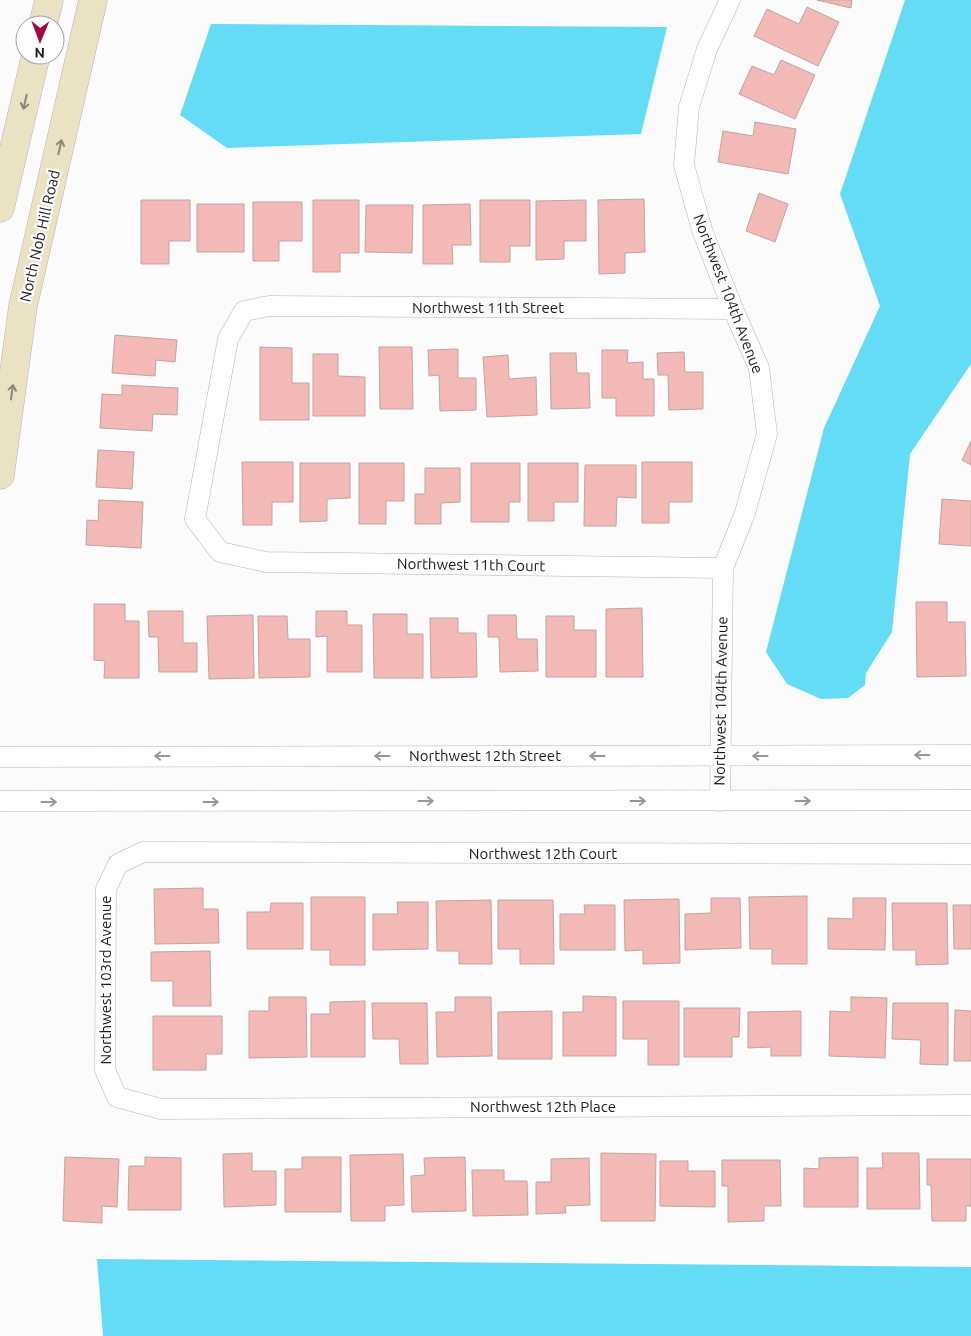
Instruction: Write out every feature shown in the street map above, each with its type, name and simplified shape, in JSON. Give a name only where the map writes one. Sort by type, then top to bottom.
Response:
[{"type":"main road","points":[[45,15],[49,0]]},
{"type":"main road","name":"North Nob Hill Road","points":[[0,475],[24,306],[94,0]]},
{"type":"main road","points":[[0,208],[34,65]]},
{"type":"street","name":"Northwest 104th Avenue","points":[[720,801],[723,568],[745,513],[767,434],[759,368],[733,309],[702,230],[684,165],[689,107],[707,49],[730,0]]},
{"type":"street","name":"Northwest 11th Street","points":[[220,552],[195,519],[228,339],[244,311],[269,306],[733,309]]},
{"type":"street","name":"Northwest 11th Court","points":[[220,552],[266,562],[723,568]]},
{"type":"street","name":"Northwest 12th Street","points":[[0,757],[971,755]]},
{"type":"street","points":[[0,801],[971,800]]},
{"type":"street","name":"Northwest 12th Court","points":[[118,864],[143,852],[971,854]]},
{"type":"street","name":"Northwest 103rd Avenue","points":[[117,1097],[105,1070],[106,889],[118,864]]},
{"type":"street","name":"Northwest 12th Place","points":[[117,1097],[161,1109],[971,1105]]},
{"type":"water","points":[[905,0],[971,0],[971,364],[910,454],[892,632],[866,673],[865,685],[848,698],[821,699],[787,684],[766,652],[824,428],[880,306],[840,194]]},
{"type":"water","points":[[211,24],[667,27],[641,134],[227,148],[180,115]]},
{"type":"water","points":[[97,1259],[971,1267],[971,1336],[103,1336]]},
{"type":"building","points":[[817,0],[852,0],[851,8]]},
{"type":"building","points":[[807,7],[839,22],[818,66],[754,36],[767,9],[799,24]]},
{"type":"building","points":[[781,60],[815,75],[795,119],[739,94],[752,66],[774,75]]},
{"type":"building","points":[[755,122],[796,129],[788,174],[718,162],[723,131],[753,136]]},
{"type":"building","points":[[759,193],[788,204],[775,242],[746,231]]},
{"type":"building","points":[[644,199],[645,252],[625,253],[625,273],[599,274],[598,200]]},
{"type":"building","points":[[141,200],[190,200],[190,241],[169,241],[169,264],[141,264]]},
{"type":"building","points":[[313,200],[359,200],[359,253],[340,253],[340,272],[313,272]]},
{"type":"building","points":[[480,200],[530,200],[530,246],[510,246],[510,262],[480,262]]},
{"type":"building","points":[[586,200],[586,241],[564,241],[564,259],[536,260],[536,201]]},
{"type":"building","points":[[253,202],[302,202],[302,241],[279,241],[279,261],[253,261]]},
{"type":"building","points":[[197,204],[244,204],[244,252],[197,252]]},
{"type":"building","points":[[470,204],[471,245],[452,245],[453,264],[423,264],[423,205]]},
{"type":"building","points":[[366,205],[413,205],[412,253],[365,252]]},
{"type":"building","points":[[115,335],[177,340],[175,362],[156,360],[155,376],[112,373]]},
{"type":"building","points":[[260,347],[292,348],[292,383],[309,383],[309,420],[260,420]]},
{"type":"building","points":[[379,347],[412,347],[413,409],[380,409]]},
{"type":"building","points":[[458,349],[458,378],[476,378],[476,410],[440,411],[439,375],[429,376],[428,350]]},
{"type":"building","points":[[602,350],[628,350],[627,363],[643,362],[643,379],[654,379],[654,416],[616,416],[616,398],[602,398]]},
{"type":"building","points":[[684,352],[685,372],[703,372],[703,409],[669,410],[668,375],[658,375],[657,353]]},
{"type":"building","points":[[550,353],[576,353],[577,373],[589,373],[590,408],[551,409]]},
{"type":"building","points":[[313,354],[338,354],[338,376],[365,377],[365,416],[313,416]]},
{"type":"building","points":[[508,355],[509,379],[536,377],[537,415],[487,417],[483,357]]},
{"type":"building","points":[[122,385],[178,388],[177,415],[153,414],[152,431],[100,428],[102,394],[122,395]]},
{"type":"building","points":[[971,441],[971,465],[962,460]]},
{"type":"building","points":[[98,450],[134,452],[132,489],[96,487]]},
{"type":"building","points":[[242,462],[293,462],[293,502],[272,502],[272,525],[243,525]]},
{"type":"building","points":[[642,462],[692,462],[692,502],[669,502],[669,523],[642,523]]},
{"type":"building","points":[[300,463],[350,463],[350,498],[327,499],[327,521],[300,522]]},
{"type":"building","points":[[359,463],[404,463],[404,501],[386,501],[386,524],[359,524]]},
{"type":"building","points":[[471,463],[520,463],[520,502],[509,502],[509,522],[471,522]]},
{"type":"building","points":[[528,463],[578,463],[578,502],[554,502],[554,521],[528,521]]},
{"type":"building","points":[[585,465],[636,465],[636,498],[617,497],[616,526],[584,526]]},
{"type":"building","points":[[425,468],[460,468],[460,502],[441,503],[441,524],[415,524],[415,494],[425,494]]},
{"type":"building","points":[[942,499],[971,501],[971,546],[939,544]]},
{"type":"building","points":[[99,500],[143,502],[141,548],[86,545],[87,520],[98,521]]},
{"type":"building","points":[[916,602],[947,602],[947,622],[965,622],[966,676],[917,677]]},
{"type":"building","points":[[94,604],[125,604],[125,621],[139,621],[139,678],[104,678],[105,661],[94,660]]},
{"type":"building","points":[[642,608],[643,677],[606,677],[606,609]]},
{"type":"building","points":[[148,611],[183,611],[183,643],[197,643],[197,672],[159,672],[158,637],[149,637]]},
{"type":"building","points":[[316,611],[347,611],[347,625],[362,625],[362,672],[327,672],[327,636],[316,637]]},
{"type":"building","points":[[373,614],[407,614],[407,634],[423,634],[423,678],[374,678]]},
{"type":"building","points":[[253,615],[254,678],[209,679],[207,616]]},
{"type":"building","points":[[488,615],[516,615],[517,639],[537,639],[538,671],[500,672],[499,637],[488,637]]},
{"type":"building","points":[[258,616],[287,616],[288,639],[310,639],[310,677],[259,678]]},
{"type":"building","points":[[546,616],[574,616],[574,630],[596,630],[596,677],[546,677]]},
{"type":"building","points":[[430,618],[458,618],[458,633],[476,633],[477,677],[431,678]]},
{"type":"building","points":[[203,888],[203,909],[218,909],[219,943],[155,944],[154,889]]},
{"type":"building","points":[[807,896],[807,964],[772,964],[772,949],[750,949],[749,897]]},
{"type":"building","points":[[311,897],[365,897],[365,965],[330,965],[330,950],[311,950]]},
{"type":"building","points":[[711,898],[740,898],[741,948],[685,950],[685,914],[711,913]]},
{"type":"building","points":[[853,898],[886,898],[885,950],[828,949],[828,918],[853,919]]},
{"type":"building","points":[[679,899],[680,963],[643,964],[643,950],[625,951],[624,900]]},
{"type":"building","points":[[491,900],[492,964],[459,964],[459,951],[437,951],[436,901]]},
{"type":"building","points":[[498,900],[553,900],[554,964],[520,964],[520,949],[498,949]]},
{"type":"building","points":[[397,902],[428,902],[428,949],[373,950],[373,914],[398,914]]},
{"type":"building","points":[[271,903],[303,903],[303,949],[247,949],[247,912],[270,912]]},
{"type":"building","points":[[892,903],[947,903],[948,964],[916,965],[916,950],[893,950]]},
{"type":"building","points":[[584,905],[615,905],[615,950],[560,950],[560,914],[585,914]]},
{"type":"building","points":[[953,905],[971,905],[971,949],[954,949]]},
{"type":"building","points":[[210,951],[211,1006],[173,1006],[173,981],[151,981],[151,952]]},
{"type":"building","points":[[583,996],[616,997],[616,1056],[563,1056],[563,1012],[583,1012]]},
{"type":"building","points":[[269,997],[306,997],[307,1057],[249,1058],[249,1011],[269,1011]]},
{"type":"building","points":[[455,997],[491,997],[492,1056],[437,1057],[436,1012],[455,1012]]},
{"type":"building","points":[[851,997],[887,998],[885,1058],[829,1056],[830,1011],[851,1012]]},
{"type":"building","points":[[365,1001],[365,1057],[311,1057],[311,1014],[330,1014],[330,1002]]},
{"type":"building","points":[[623,1001],[679,1001],[679,1065],[648,1065],[648,1039],[623,1039]]},
{"type":"building","points":[[372,1003],[427,1003],[428,1064],[400,1064],[399,1039],[373,1039]]},
{"type":"building","points":[[893,1003],[948,1003],[948,1065],[920,1064],[921,1040],[892,1039]]},
{"type":"building","points":[[684,1008],[740,1008],[739,1037],[732,1037],[732,1057],[684,1057]]},
{"type":"building","points":[[955,1010],[971,1011],[971,1061],[954,1061]]},
{"type":"building","points":[[552,1011],[552,1059],[498,1059],[498,1012]]},
{"type":"building","points":[[801,1011],[801,1056],[771,1056],[771,1047],[748,1048],[748,1012]]},
{"type":"building","points":[[153,1016],[222,1016],[222,1054],[206,1054],[206,1070],[153,1070]]},
{"type":"building","points":[[252,1153],[252,1171],[276,1171],[276,1205],[224,1207],[223,1154]]},
{"type":"building","points":[[601,1153],[656,1154],[655,1221],[601,1221]]},
{"type":"building","points":[[882,1153],[919,1153],[920,1209],[867,1209],[867,1168],[883,1168]]},
{"type":"building","points":[[403,1154],[404,1205],[385,1206],[385,1221],[351,1221],[350,1155]]},
{"type":"building","points":[[65,1157],[119,1159],[117,1207],[102,1206],[102,1223],[63,1221]]},
{"type":"building","points":[[145,1157],[181,1158],[181,1210],[128,1210],[129,1166],[145,1166]]},
{"type":"building","points":[[302,1157],[341,1157],[341,1212],[285,1212],[285,1169],[302,1169]]},
{"type":"building","points":[[465,1157],[466,1211],[412,1212],[411,1176],[425,1175],[424,1158]]},
{"type":"building","points":[[858,1157],[858,1207],[804,1207],[804,1168],[819,1169],[819,1158]]},
{"type":"building","points":[[589,1158],[590,1205],[565,1206],[566,1213],[536,1214],[536,1182],[551,1182],[551,1159]]},
{"type":"building","points":[[927,1159],[971,1159],[971,1206],[966,1206],[966,1221],[932,1221],[931,1185],[927,1185]]},
{"type":"building","points":[[722,1160],[780,1160],[781,1206],[764,1206],[764,1221],[728,1222],[728,1186],[722,1186]]},
{"type":"building","points":[[660,1161],[688,1161],[688,1171],[715,1171],[715,1207],[660,1206]]},
{"type":"building","points":[[472,1170],[504,1170],[504,1181],[527,1181],[528,1215],[473,1216]]}]
